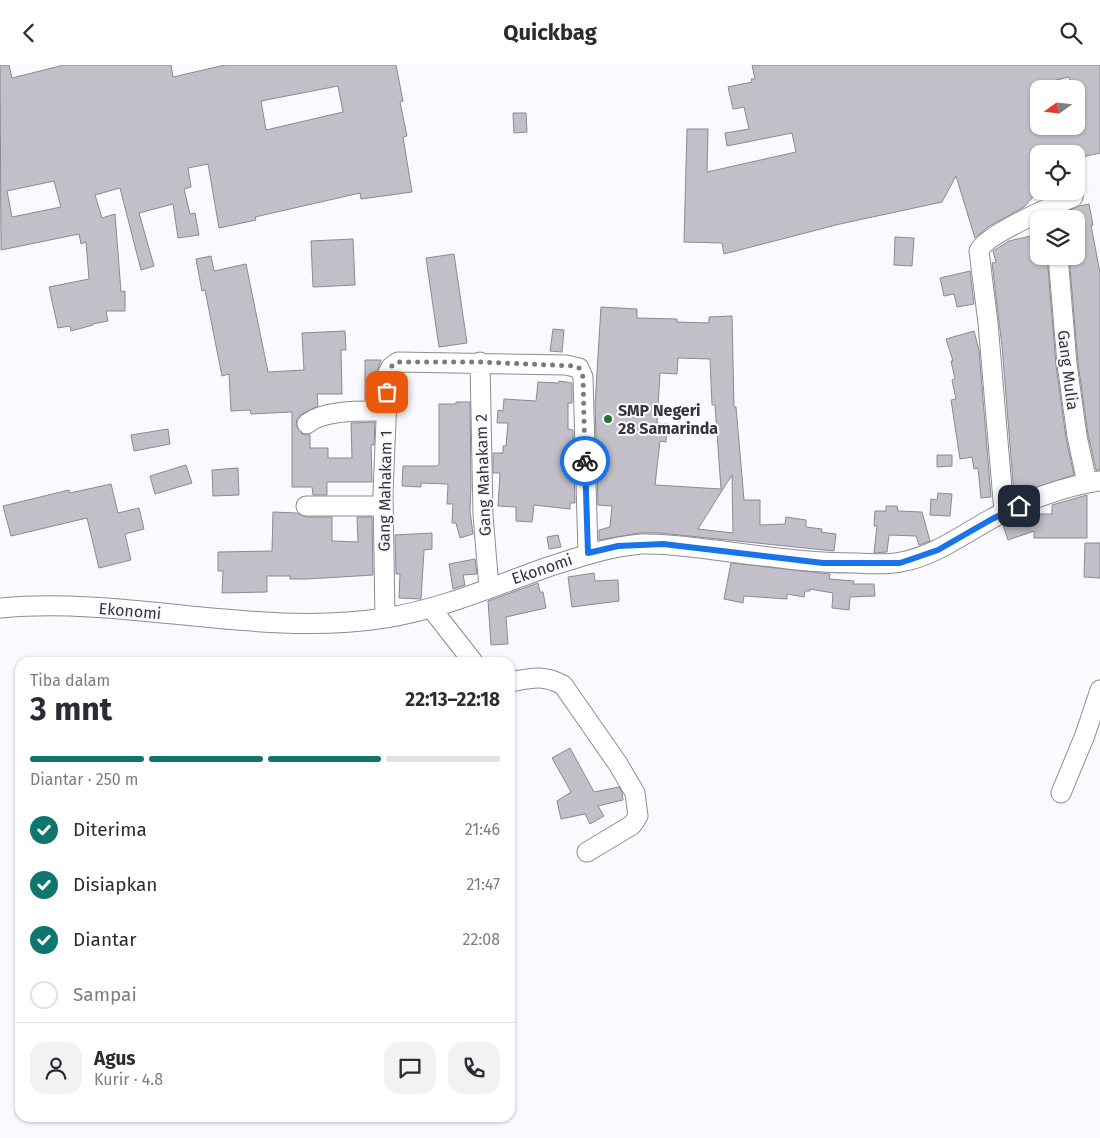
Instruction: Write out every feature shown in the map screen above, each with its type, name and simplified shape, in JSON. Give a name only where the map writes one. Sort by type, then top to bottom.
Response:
[{"type":"street","points":[[1054,210],[1069,200]]},
{"type":"street","points":[[1004,512],[988,323],[979,251],[987,241],[1030,222]]},
{"type":"street","name":"Gang Mulia","points":[[1059,265],[1067,364],[1077,437],[1094,482]]},
{"type":"street","name":"Gang Mahakam 1","points":[[385,618],[383,506],[388,373],[394,364],[398,362],[480,362]]},
{"type":"street","points":[[480,362],[566,365],[575,366],[581,371],[583,377],[588,553]]},
{"type":"street","name":"Gang Mahakam 2","points":[[480,362],[483,515],[489,587]]},
{"type":"street","points":[[307,424],[318,417],[328,414],[386,411]]},
{"type":"street","name":"Ekonomi","points":[[0,608],[28,605],[116,608],[205,618],[281,623],[328,623],[385,618],[431,608],[588,553],[618,546],[663,544],[823,563],[900,563],[938,550],[1004,512],[1094,482]]},
{"type":"street","points":[[306,506],[383,506]]},
{"type":"street","points":[[431,608],[469,657]]},
{"type":"street","points":[[515,681],[538,677],[552,679],[563,685],[636,793],[638,804],[636,821],[587,852]]},
{"type":"street","points":[[1061,793],[1085,735],[1100,690]]},
{"type":"building","points":[[0,65],[9,65],[12,78],[64,65],[171,65],[173,77],[225,65],[396,65],[403,101],[400,102],[407,136],[403,137],[412,192],[361,199],[360,193],[255,217],[256,220],[219,228],[208,164],[188,168],[191,187],[184,189],[190,214],[195,213],[199,235],[178,238],[173,204],[139,213],[154,266],[141,270],[120,188],[95,195],[102,218],[115,214],[121,292],[125,291],[125,311],[106,311],[108,321],[71,331],[70,326],[58,328],[49,287],[89,279],[86,242],[81,244],[79,234],[1,250]],"holes":[[[338,86],[343,112],[266,130],[261,101]],[[54,181],[61,207],[12,217],[7,191]]]},
{"type":"building","points":[[752,65],[1100,65],[1100,153],[1085,156],[1085,145],[1030,145],[1030,200],[1024,207],[988,227],[975,238],[956,176],[942,202],[840,224],[724,254],[722,243],[684,242],[687,129],[708,129],[707,172],[796,152],[792,133],[727,146],[725,133],[749,129],[744,107],[733,109],[728,87],[752,82],[751,79],[755,79]]},
{"type":"building","points":[[513,113],[526,113],[527,132],[514,133]]},
{"type":"building","points":[[1089,204],[1100,273],[1100,470],[1096,470],[1088,434],[1078,363],[1070,265],[1085,265],[1085,210],[1070,210]]},
{"type":"building","points":[[1030,236],[1030,265],[1048,265],[1056,365],[1066,438],[1074,475],[1014,495],[1002,346],[992,263],[996,262],[993,251],[1009,241]]},
{"type":"building","points":[[895,237],[914,238],[912,266],[894,265]]},
{"type":"building","points":[[353,239],[355,285],[313,287],[311,241]]},
{"type":"building","points":[[454,254],[467,343],[439,347],[426,258]]},
{"type":"building","points":[[211,256],[214,271],[246,264],[268,372],[304,370],[302,333],[345,331],[346,350],[341,350],[342,394],[317,394],[318,406],[300,415],[296,425],[302,434],[310,435],[310,448],[328,448],[328,458],[352,458],[351,423],[375,422],[374,445],[371,445],[372,482],[327,482],[327,495],[313,495],[312,487],[292,487],[292,412],[251,414],[250,410],[231,411],[229,374],[222,376],[205,290],[202,291],[196,259]]},
{"type":"building","points":[[970,271],[974,304],[957,307],[954,294],[944,296],[940,278]]},
{"type":"building","points":[[601,307],[637,309],[637,318],[677,319],[677,322],[709,323],[709,317],[732,316],[734,407],[736,407],[744,500],[760,500],[760,525],[785,524],[786,517],[806,520],[806,527],[822,529],[821,532],[836,534],[834,551],[660,533],[640,533],[599,540],[599,530],[610,527],[612,506],[598,505],[595,405]],"holes":[[[678,358],[710,359],[712,405],[715,405],[721,489],[655,485],[660,441],[666,442],[667,424],[657,423],[660,373],[677,374]],[[732,475],[733,533],[698,529],[723,489]]]},
{"type":"building","points":[[553,329],[564,330],[562,352],[550,351]]},
{"type":"building","points":[[974,331],[979,350],[991,497],[981,498],[978,468],[974,469],[972,457],[960,459],[951,400],[956,399],[952,380],[955,379],[951,361],[953,361],[946,339]]},
{"type":"building","points":[[365,360],[381,360],[377,372],[376,400],[365,400]]},
{"type":"building","points":[[559,381],[572,383],[572,403],[568,403],[568,429],[573,430],[575,503],[570,503],[570,509],[534,505],[532,522],[516,521],[516,507],[498,506],[500,473],[493,473],[493,453],[503,453],[503,446],[506,446],[508,423],[497,423],[498,410],[503,411],[504,399],[536,401],[538,382],[559,383]]},
{"type":"building","points":[[456,402],[470,402],[470,511],[473,534],[460,538],[456,523],[452,523],[453,504],[447,504],[448,484],[421,483],[421,487],[402,486],[403,466],[437,466],[439,464],[439,404],[456,404]]},
{"type":"building","points":[[168,429],[170,444],[134,451],[131,435]]},
{"type":"building","points":[[937,455],[952,455],[952,466],[937,467]]},
{"type":"building","points":[[186,465],[192,483],[155,494],[150,476]]},
{"type":"building","points":[[238,468],[239,495],[213,496],[212,470]]},
{"type":"building","points":[[111,484],[118,513],[139,508],[144,529],[125,534],[131,560],[99,568],[87,518],[11,536],[3,506],[69,490],[70,493]]},
{"type":"building","points":[[938,493],[952,494],[950,516],[930,515],[931,499],[937,500]]},
{"type":"building","points":[[1087,495],[1087,538],[1034,538],[1034,531],[1008,540],[1003,525],[1028,514],[1052,514],[1052,505]]},
{"type":"building","points":[[886,506],[897,506],[898,511],[922,512],[930,541],[919,545],[916,536],[889,535],[887,552],[874,553],[877,526],[874,526],[875,511],[886,511]]},
{"type":"building","points":[[273,512],[297,513],[306,517],[332,517],[332,541],[358,542],[357,517],[372,517],[373,575],[307,579],[290,579],[290,576],[267,576],[267,592],[222,593],[223,571],[218,571],[218,552],[272,551]]},
{"type":"building","points":[[432,533],[432,549],[424,550],[421,599],[399,598],[400,574],[396,574],[395,535]]},
{"type":"building","points":[[558,535],[561,547],[549,549],[547,537]]},
{"type":"building","points":[[1085,543],[1100,543],[1100,578],[1084,577]]},
{"type":"building","points":[[475,559],[477,574],[463,575],[465,585],[453,589],[449,564]]},
{"type":"building","points":[[731,563],[830,574],[829,579],[854,581],[853,584],[874,584],[875,596],[850,597],[849,610],[832,608],[833,593],[810,589],[810,591],[805,591],[804,597],[787,594],[787,599],[744,596],[743,603],[724,599]]},
{"type":"building","points":[[594,573],[595,581],[618,580],[619,601],[572,607],[568,577]]},
{"type":"building","points":[[538,583],[540,592],[543,592],[546,608],[506,617],[508,644],[491,645],[488,601]]},
{"type":"building","points":[[570,748],[594,792],[619,787],[622,792],[623,800],[598,806],[604,816],[590,824],[585,814],[561,819],[557,801],[571,792],[552,758]]},
{"type":"way so far","points":[[387,392],[390,367],[398,362],[480,362],[575,366],[579,368],[583,377],[585,461]]},
{"type":"place","name":"SMP Negeri 28 Samarinda","points":[[608,419]]},
{"type":"route","points":[[585,461],[588,553],[618,546],[663,544],[823,563],[900,563],[938,550],[1004,512],[1019,506]]}]
